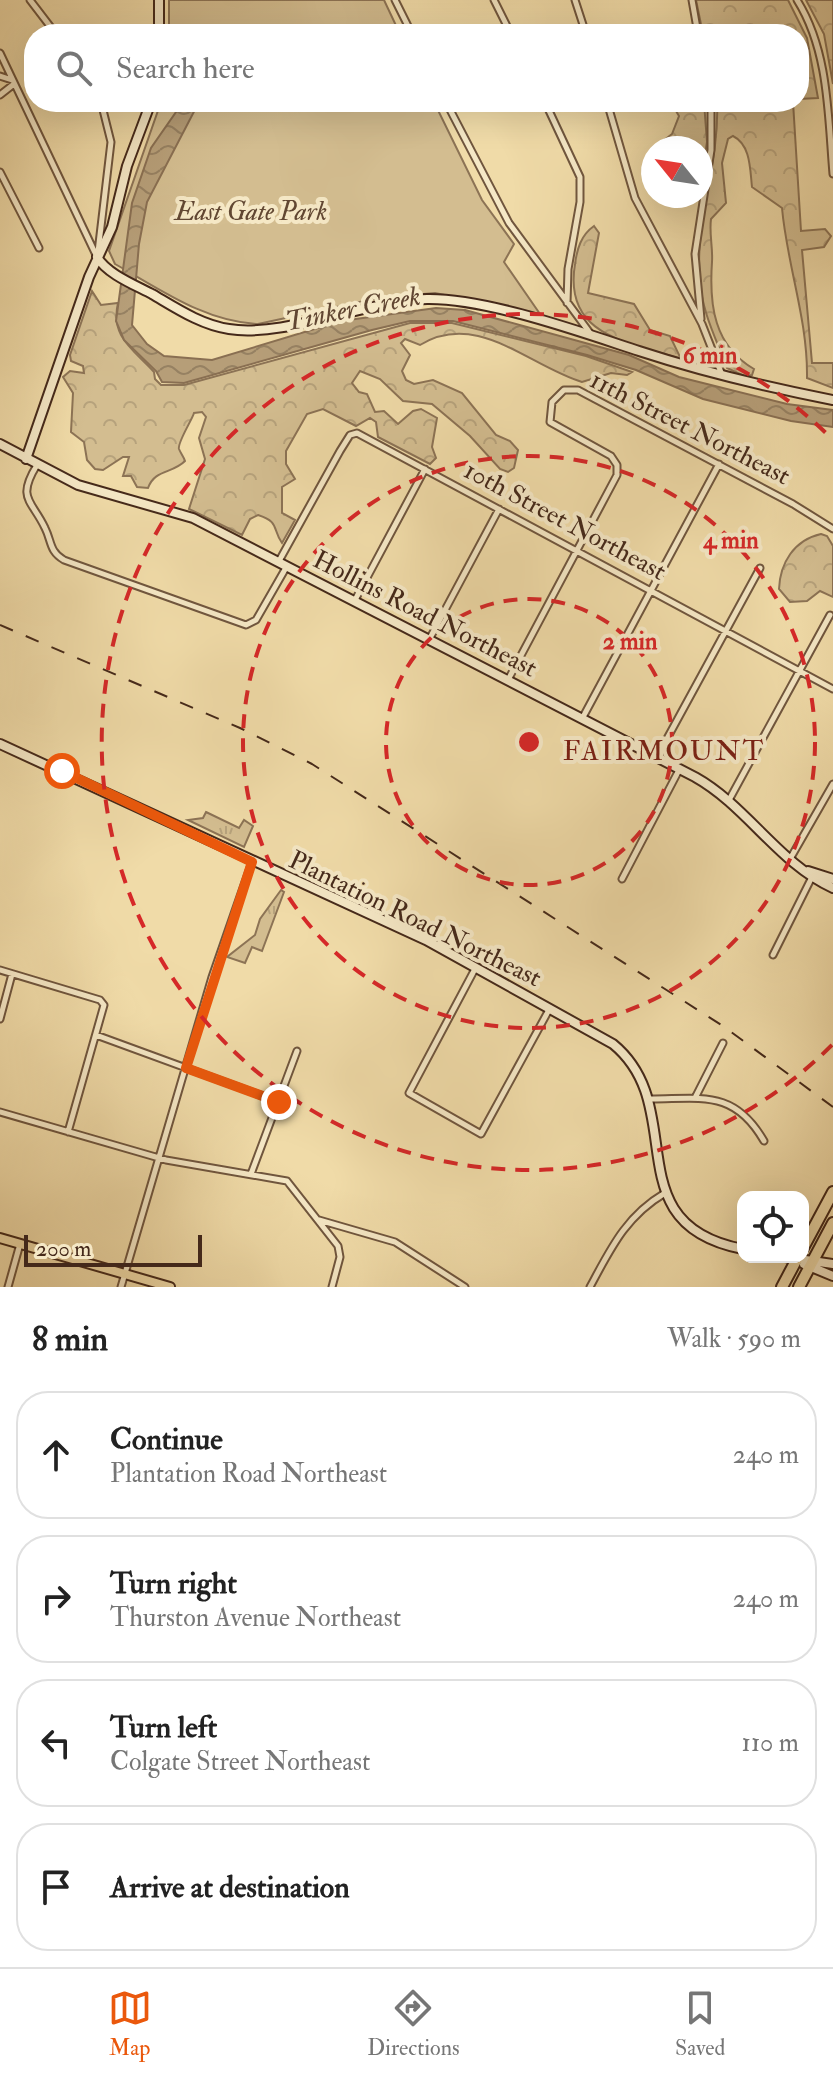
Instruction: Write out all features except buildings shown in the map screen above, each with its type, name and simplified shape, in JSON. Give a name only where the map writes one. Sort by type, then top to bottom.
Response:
[{"type":"highway","points":[[809,1237],[833,1192]]},
{"type":"highway","points":[[799,1287],[833,1223]]},
{"type":"highway","points":[[782,1287],[794,1263]]},
{"type":"main road","points":[[0,1238],[170,1287]]},
{"type":"street","points":[[30,0],[48,24]]},
{"type":"street","points":[[159,0],[159,24]]},
{"type":"street","points":[[395,0],[407,24]]},
{"type":"street","points":[[494,0],[506,24]]},
{"type":"street","points":[[575,0],[583,24]]},
{"type":"street","points":[[692,0],[696,24]]},
{"type":"street","points":[[797,0],[813,32],[822,71],[833,174]]},
{"type":"street","points":[[0,53],[24,105]]},
{"type":"street","points":[[0,76],[13,82]]},
{"type":"street","points":[[0,95],[13,82]]},
{"type":"street","points":[[27,112],[97,257],[118,274],[205,322],[241,330],[265,329],[388,303],[428,299],[484,308],[591,334],[722,376],[833,400]]},
{"type":"street","points":[[97,257],[111,142],[104,112]]},
{"type":"street","points":[[26,459],[97,257],[112,227],[127,166],[147,112]]},
{"type":"street","points":[[451,112],[496,202],[591,334]]},
{"type":"street","points":[[550,112],[580,177],[580,202],[568,269],[567,304]]},
{"type":"street","points":[[610,112],[635,198],[702,324],[722,376]]},
{"type":"street","points":[[702,324],[695,254],[711,150],[711,112]]},
{"type":"street","points":[[0,172],[39,248]]},
{"type":"street","name":"11th Street Northeast","points":[[576,550],[614,481],[617,465],[611,456],[550,422],[552,402],[568,389],[578,390],[719,464],[833,529]]},
{"type":"street","name":"10th Street Northeast","points":[[283,564],[309,508],[352,434],[366,438],[425,469],[833,689]]},
{"type":"street","name":"Hollins Road Northeast","points":[[0,444],[37,465],[97,491],[179,512],[583,717],[729,800],[790,859],[812,877],[833,888]]},
{"type":"street","points":[[583,717],[719,464]]},
{"type":"street","points":[[37,465],[29,481],[28,503],[45,528],[53,553],[64,560],[246,625],[256,620],[283,564]]},
{"type":"street","points":[[355,600],[425,469]]},
{"type":"street","points":[[430,638],[499,509]]},
{"type":"street","points":[[509,678],[576,550]]},
{"type":"street","points":[[657,757],[760,568]]},
{"type":"street","points":[[729,800],[830,615]]},
{"type":"street","name":"Plantation Road Northeast","points":[[0,744],[476,967],[623,1051],[639,1071],[651,1099],[658,1171],[665,1193],[681,1217],[700,1233],[737,1247]]},
{"type":"street","points":[[622,879],[679,769]]},
{"type":"street","points":[[790,859],[833,784]]},
{"type":"street","points":[[121,1287],[252,862]]},
{"type":"street","name":"Hollins Road Northeast","points":[[804,870],[833,879]]},
{"type":"street","points":[[773,955],[812,877]]},
{"type":"street","points":[[476,967],[409,1093],[481,1134],[550,1008]]},
{"type":"street","points":[[0,970],[100,1000],[104,1009],[68,1132]]},
{"type":"street","points":[[0,1019],[12,974]]},
{"type":"street","points":[[96,1035],[279,1102]]},
{"type":"street","points":[[696,1096],[723,1043]]},
{"type":"street","points":[[251,1174],[297,1051]]},
{"type":"street","points":[[651,1099],[696,1096],[723,1102],[744,1113],[764,1141]]},
{"type":"street","points":[[0,1112],[159,1158],[287,1181],[340,1251],[332,1287]]},
{"type":"street","points":[[590,1287],[621,1229],[640,1209],[665,1193]]},
{"type":"street","points":[[319,1220],[395,1242],[465,1287]]},
{"type":"street","points":[[8,1287],[20,1244]]},
{"type":"street","points":[[811,1263],[833,1264]]},
{"type":"street","points":[[811,1263],[833,1276]]},
{"type":"green space","points":[[169,0],[384,0],[395,24],[169,24]]},
{"type":"green space","points":[[696,0],[788,0],[800,24],[701,24]]},
{"type":"green space","points":[[806,0],[833,0],[833,84],[824,34]]},
{"type":"green space","points":[[809,49],[818,98],[809,98]]},
{"type":"green space","name":"East Gate Park","points":[[158,112],[439,112],[482,200],[514,244],[504,262],[540,314],[435,293],[378,298],[258,324],[238,322],[201,311],[166,293],[115,264],[109,251]]},
{"type":"green space","points":[[677,112],[705,112],[707,136],[669,136],[679,116]]},
{"type":"green space","points":[[717,112],[794,112],[801,231],[825,229],[831,236],[824,247],[802,250],[812,363],[833,363],[833,388],[807,378],[801,314],[782,208],[752,187],[746,152],[733,136],[728,139],[722,163],[726,203],[711,219],[713,309],[730,349],[754,369],[752,375],[744,376],[727,368],[710,325],[700,280],[699,258],[705,208],[713,208]]},
{"type":"green space","points":[[594,226],[599,233],[588,293],[634,304],[650,330],[670,336],[681,359],[604,332],[589,321],[579,307],[574,288],[576,258],[583,238]]},
{"type":"green space","points":[[92,291],[101,305],[118,303],[116,315],[120,334],[154,372],[155,379],[161,385],[184,385],[410,323],[452,323],[586,356],[632,372],[627,375],[611,373],[582,382],[482,337],[462,334],[441,336],[420,345],[405,339],[401,343],[410,355],[402,371],[406,380],[414,384],[433,380],[462,393],[496,435],[510,441],[518,450],[514,468],[508,472],[500,469],[470,436],[432,404],[403,401],[380,379],[360,371],[352,383],[359,392],[367,394],[375,412],[384,411],[398,424],[413,411],[421,409],[437,418],[432,447],[436,458],[430,464],[378,437],[376,422],[370,418],[356,426],[323,409],[307,414],[286,451],[286,464],[295,479],[282,487],[282,513],[295,520],[282,543],[273,523],[258,515],[250,519],[242,535],[189,509],[205,459],[199,438],[206,417],[202,412],[194,413],[180,442],[179,449],[185,461],[159,475],[148,488],[137,487],[131,476],[123,476],[129,457],[123,457],[103,470],[95,469],[87,460],[84,442],[71,432],[73,393],[63,377],[70,371],[84,373],[83,366],[71,361],[70,355]]},
{"type":"green space","points":[[821,534],[827,536],[833,546],[833,597],[820,591],[807,601],[790,602],[779,589],[782,570],[796,547]]},
{"type":"green space","points":[[206,812],[239,828],[244,820],[253,826],[244,847],[188,820],[203,818]]},
{"type":"green space","points":[[281,890],[284,892],[262,951],[252,947],[245,963],[227,957],[255,935],[260,919]]},
{"type":"water","points":[[176,112],[194,112],[147,202],[139,244],[132,325],[147,344],[164,356],[212,360],[341,321],[436,308],[465,310],[629,355],[679,377],[787,404],[833,410],[833,427],[791,421],[703,399],[636,370],[453,321],[410,321],[184,383],[162,382],[156,371],[124,340],[116,321],[132,203],[151,148]]},
{"type":"railway","points":[[0,625],[240,728],[312,764],[723,1026],[833,1107]]},
{"type":"district","name":"FAIRMOUNT","points":[[664,751]]},
{"type":"route","points":[[62,771],[252,862],[212,977],[186,1068],[279,1102]]},
{"type":"water label","name":"Tinker Creek","points":[[353,309]]}]
